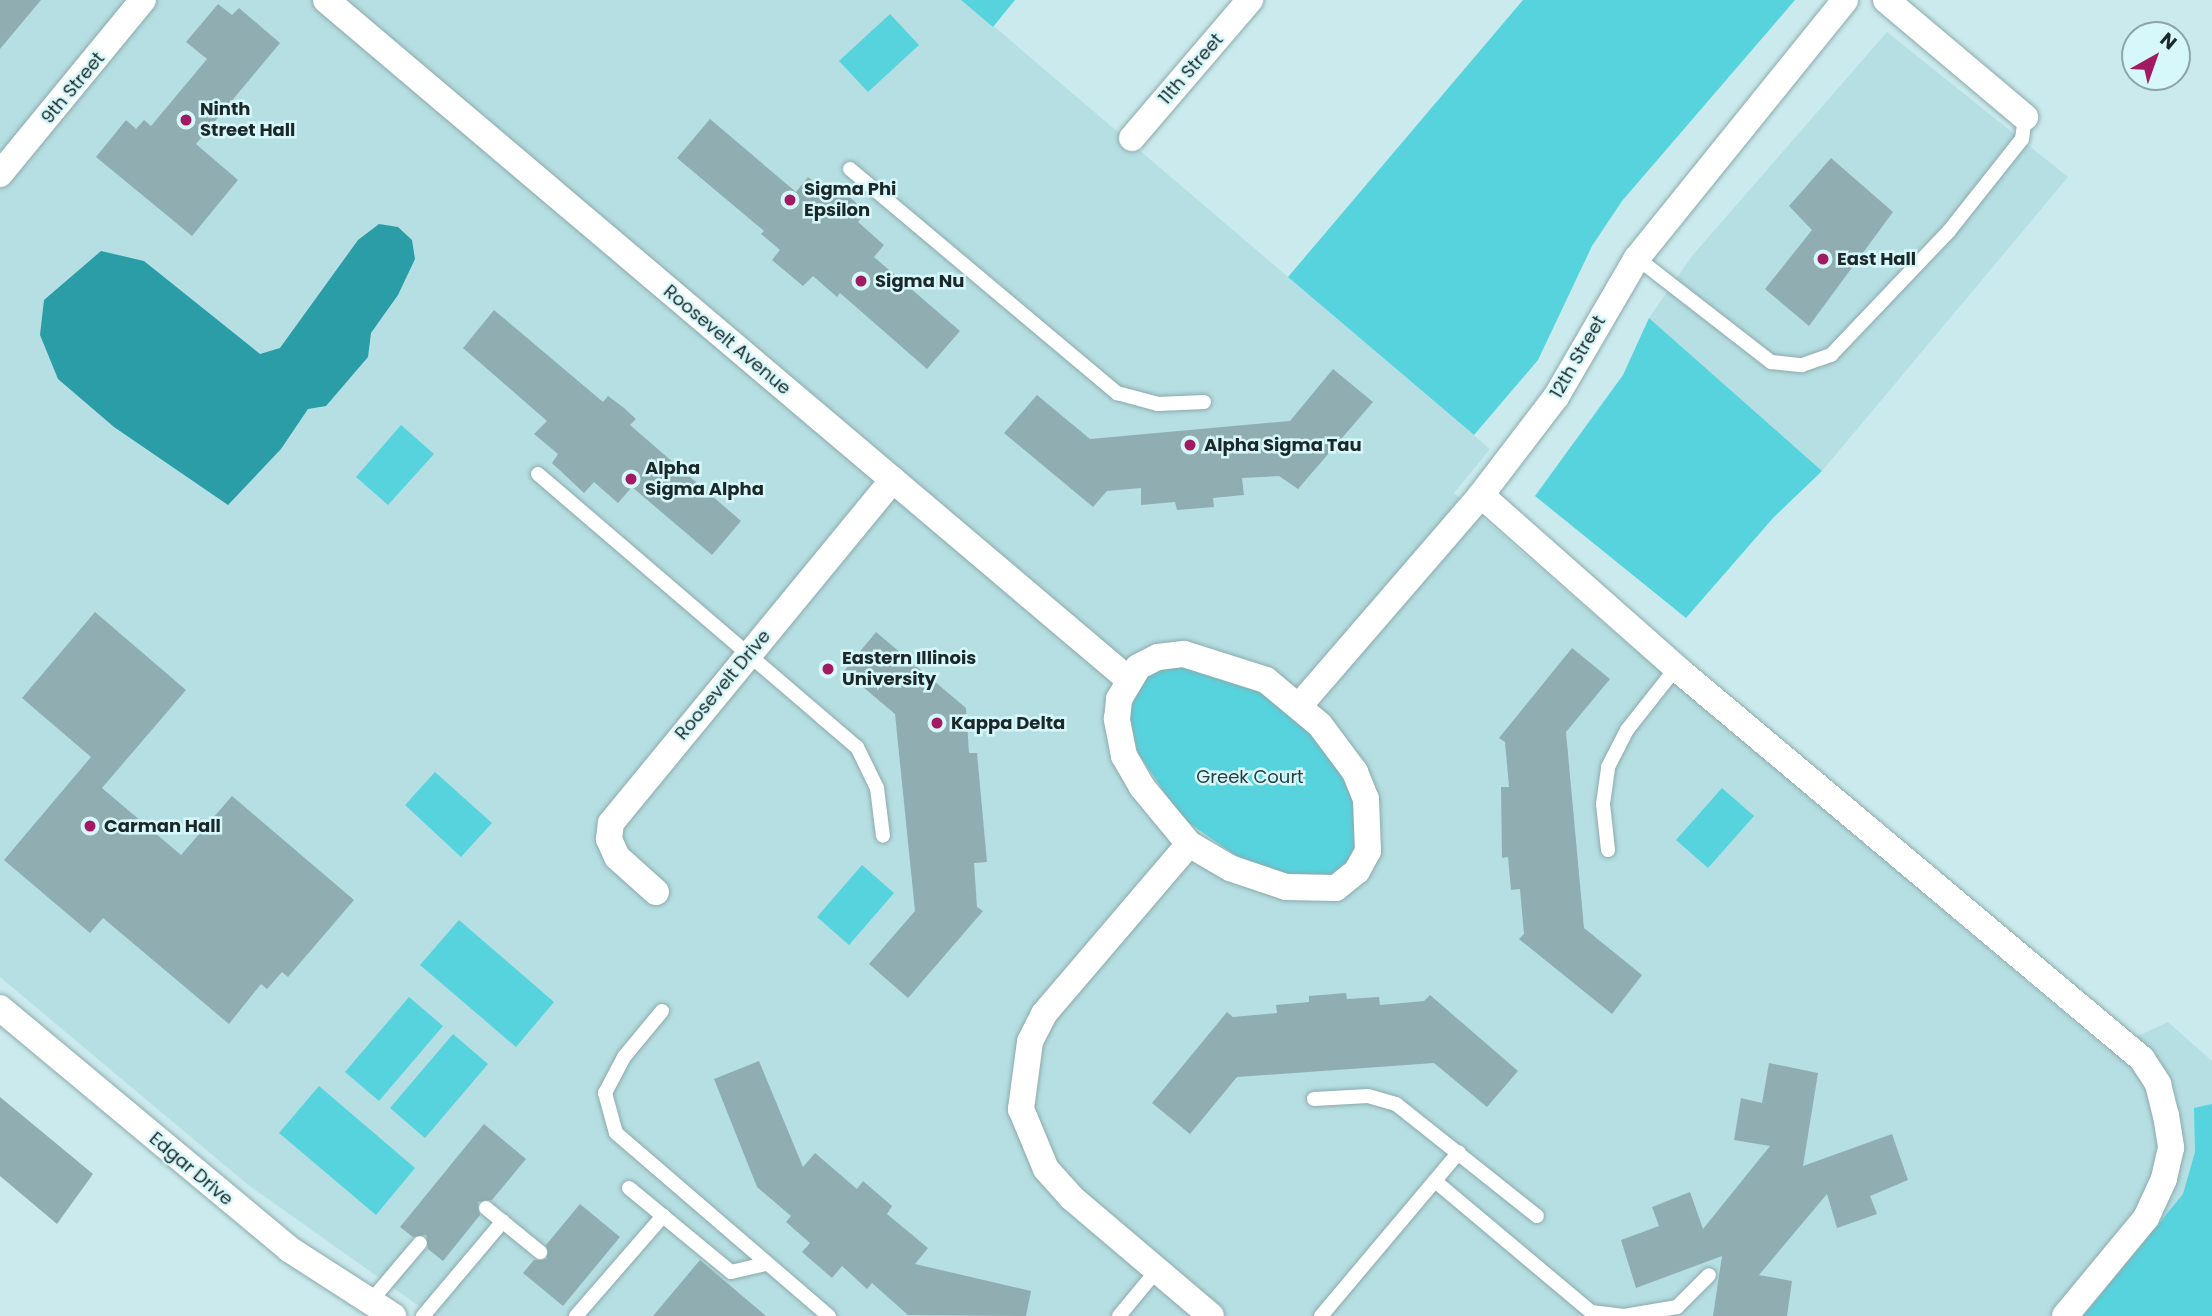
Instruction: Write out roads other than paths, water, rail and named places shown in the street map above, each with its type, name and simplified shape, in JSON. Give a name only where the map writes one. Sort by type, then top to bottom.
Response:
[{"type":"street","name":"9th Street","points":[[0,174],[143,0]]},
{"type":"street","name":"Roosevelt Avenue","points":[[326,0],[1128,679]]},
{"type":"street","name":"11th Street","points":[[1132,138],[1250,0]]},
{"type":"street","name":"12th Street","points":[[1300,705],[1481,495],[1556,397],[1637,258],[1845,0]]},
{"type":"street","points":[[1886,0],[2025,117]]},
{"type":"street","name":"Roosevelt Drive","points":[[656,892],[617,857],[608,839],[611,823],[893,480]]},
{"type":"street","points":[[1481,495],[1676,667],[2142,1059],[2158,1084],[2171,1148],[2164,1179],[2146,1218],[2065,1316]]},
{"type":"street","points":[[1184,654],[1266,680],[1300,705],[1355,772],[1366,799],[1368,851],[1357,871],[1336,888],[1286,887],[1230,868],[1189,844],[1157,808],[1124,756],[1117,719],[1128,679],[1138,667],[1158,657],[1184,654]]},
{"type":"street","points":[[1189,844],[1044,1014],[1030,1042],[1023,1075],[1021,1109],[1046,1169],[1072,1198],[1211,1316]]},
{"type":"street","name":"Edgar Drive","points":[[0,1008],[289,1249],[393,1316]]},
{"type":"lane","points":[[1637,258],[1771,362],[1812,362],[1831,355],[1949,231],[2022,139],[2025,117]]},
{"type":"lane","points":[[850,169],[1117,393],[1158,404],[1204,402]]},
{"type":"lane","points":[[538,474],[857,747],[877,788],[883,836]]},
{"type":"lane","points":[[1608,850],[1603,804],[1608,767],[1627,730],[1676,667]]},
{"type":"lane","points":[[662,1011],[624,1057],[606,1093],[616,1133],[829,1316]]},
{"type":"lane","points":[[1314,1099],[1368,1096],[1396,1104],[1537,1216]]},
{"type":"lane","points":[[1321,1316],[1459,1152]]},
{"type":"lane","points":[[1435,1181],[1591,1312],[1624,1315],[1669,1309],[1691,1295],[1709,1275]]},
{"type":"lane","points":[[629,1188],[731,1272],[767,1264]]},
{"type":"lane","points":[[486,1208],[541,1252]]},
{"type":"lane","points":[[576,1316],[663,1216]]},
{"type":"lane","points":[[423,1316],[503,1221]]},
{"type":"lane","points":[[370,1302],[420,1242]]},
{"type":"lane","points":[[1119,1316],[1157,1270]]},
{"type":"place","name":"Ninth Street Hall","points":[[186,120]]},
{"type":"place","name":"Sigma Phi Epsilon","points":[[790,200]]},
{"type":"place","name":"East Hall","points":[[1823,259]]},
{"type":"place","name":"Sigma Nu","points":[[861,281]]},
{"type":"place","name":"Alpha Sigma Tau","points":[[1190,445]]},
{"type":"place","name":"Alpha Sigma Alpha","points":[[631,479]]},
{"type":"place","name":"Eastern Illinois University","points":[[828,669]]},
{"type":"place","name":"Kappa Delta","points":[[937,723]]},
{"type":"place","name":"Carman Hall","points":[[90,826]]},
{"type":"park label","name":"Greek Court","points":[[1250,777]]}]
